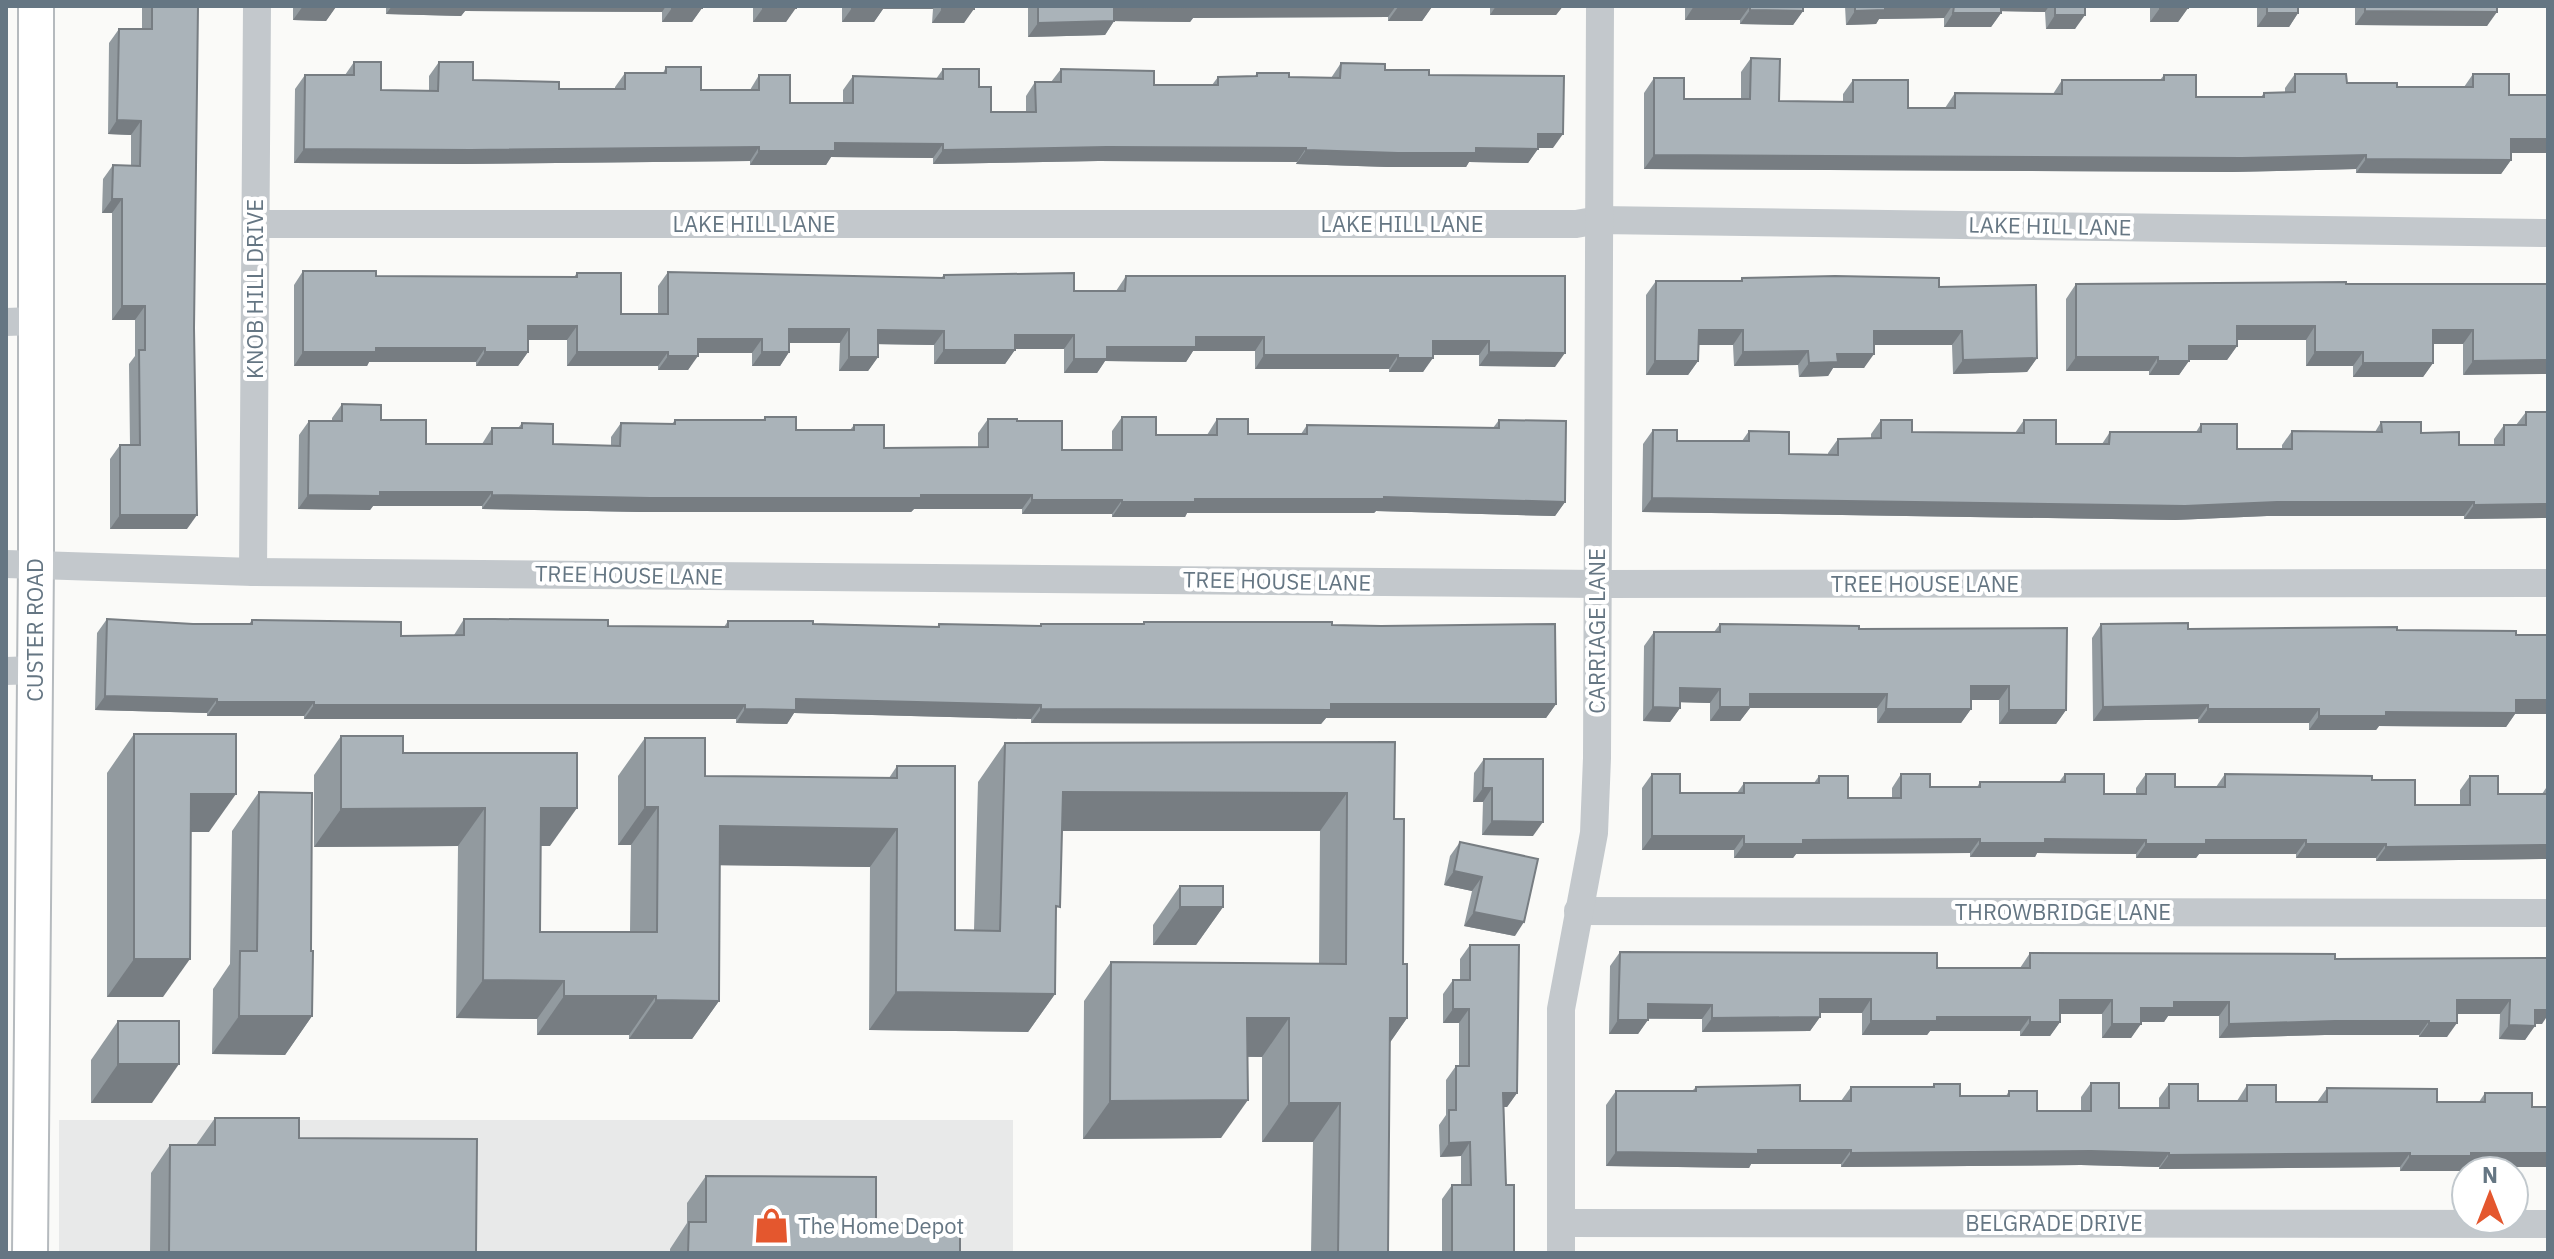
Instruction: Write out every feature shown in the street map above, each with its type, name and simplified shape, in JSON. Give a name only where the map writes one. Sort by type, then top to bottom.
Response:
[{"type":"main road","name":"CUSTER ROAD","points":[[30,1253],[20,670],[20,322],[36,6]]},
{"type":"street","name":"KNOB HILL DRIVE","points":[[253,572],[257,6]]},
{"type":"street","name":"CARRIAGE LANE","points":[[1561,1253],[1561,1009],[1594,833],[1600,6]]},
{"type":"street","name":"LAKE HILL LANE","points":[[256,224],[1576,224],[1599,220],[2548,233]]},
{"type":"street","name":"TREE HOUSE LANE","points":[[21,564],[253,572],[1597,584],[2548,583]]},
{"type":"street","name":"THROWBRIDGE LANE","points":[[1578,911],[2548,913]]},
{"type":"street","name":"BELGRADE DRIVE","points":[[1561,1223],[2548,1224]]},
{"type":"shaded area","points":[[59,1120],[1013,1120],[1013,1253],[59,1253]]},
{"type":"building","points":[[152,6],[198,6],[194,328],[197,515],[120,515],[120,445],[140,445],[139,350],[145,350],[145,306],[122,306],[122,199],[112,199],[113,165],[140,166],[141,121],[117,120],[119,29],[152,29]]},
{"type":"building","points":[[702,6],[702,8],[672,8]]},
{"type":"building","points":[[796,6],[796,8],[763,8]]},
{"type":"building","points":[[884,6],[884,8],[852,8]]},
{"type":"building","points":[[942,6],[974,6],[974,9],[942,9]]},
{"type":"building","points":[[1038,6],[1200,8],[1114,7],[1114,21],[1038,23]]},
{"type":"building","points":[[1750,6],[1803,6],[1803,11],[1750,10]]},
{"type":"building","points":[[1855,6],[1885,6],[1885,10],[1855,11]]},
{"type":"building","points":[[1954,6],[2001,6],[2001,13],[1953,13]]},
{"type":"building","points":[[2055,6],[2085,6],[2085,15],[2055,15]]},
{"type":"building","points":[[2188,6],[2188,8],[2160,8]]},
{"type":"building","points":[[2267,6],[2298,6],[2298,13],[2267,13]]},
{"type":"building","points":[[2365,6],[2497,6],[2497,12],[2365,11]]},
{"type":"building","points":[[1751,58],[1780,59],[1779,101],[1853,102],[1853,80],[1908,80],[1908,108],[1955,108],[1955,93],[2062,94],[2062,80],[2164,80],[2164,75],[2196,75],[2196,97],[2264,97],[2264,93],[2295,92],[2295,74],[2346,74],[2347,83],[2397,83],[2397,87],[2473,87],[2473,74],[2509,74],[2509,95],[2548,95],[2548,139],[2511,139],[2511,160],[2366,159],[2366,155],[2242,158],[1654,155],[1654,78],[1684,78],[1684,99],[1750,99]]},
{"type":"building","points":[[354,62],[381,62],[381,90],[438,91],[439,62],[473,62],[473,80],[559,82],[559,89],[625,89],[625,73],[666,73],[666,67],[701,67],[701,90],[759,90],[759,75],[790,75],[790,103],[853,103],[853,76],[943,79],[943,69],[979,69],[979,87],[991,87],[991,112],[1036,112],[1035,82],[1061,82],[1061,69],[1154,71],[1154,85],[1218,85],[1218,77],[1257,76],[1257,73],[1340,78],[1341,63],[1385,64],[1385,70],[1429,70],[1429,75],[1564,76],[1563,134],[1538,134],[1538,149],[1476,148],[1476,153],[1306,148],[943,150],[943,144],[835,143],[835,151],[759,151],[759,147],[304,149],[305,75],[354,75]]},
{"type":"building","points":[[303,271],[376,271],[376,276],[577,277],[577,273],[621,273],[621,314],[668,314],[668,272],[944,278],[944,275],[1074,273],[1074,291],[1125,291],[1126,276],[1565,276],[1565,353],[1489,352],[1489,341],[1433,341],[1433,358],[1264,355],[1264,337],[1196,337],[1196,347],[1107,347],[1107,359],[1074,359],[1074,335],[1015,335],[1015,350],[944,350],[944,331],[878,330],[878,357],[849,357],[849,329],[789,329],[789,352],[762,352],[762,339],[698,339],[698,356],[668,356],[668,352],[577,352],[577,326],[528,326],[528,352],[485,352],[485,348],[376,348],[376,352],[303,352]]},
{"type":"building","points":[[1742,278],[1939,278],[1939,287],[2036,285],[2037,358],[1963,360],[1962,331],[1874,331],[1874,354],[1837,354],[1838,362],[1809,363],[1808,351],[1743,352],[1743,330],[1699,330],[1698,361],[1655,361],[1656,281],[1742,281]]},
{"type":"building","points":[[2076,284],[2548,284],[2548,360],[2473,361],[2473,330],[2433,330],[2433,363],[2363,363],[2363,352],[2315,352],[2315,326],[2237,326],[2237,346],[2189,346],[2189,361],[2158,361],[2158,357],[2076,357]]},
{"type":"building","points":[[342,404],[381,405],[381,420],[426,420],[426,444],[492,444],[492,428],[522,428],[522,423],[553,424],[553,444],[620,446],[621,423],[675,424],[675,420],[765,420],[765,417],[796,417],[796,430],[854,430],[854,425],[884,425],[884,448],[988,447],[988,419],[1062,421],[1062,450],[1122,450],[1122,417],[1156,417],[1156,435],[1217,435],[1217,419],[1248,419],[1248,434],[1307,434],[1307,425],[1499,428],[1499,420],[1566,421],[1565,502],[1384,497],[1122,502],[1032,500],[1032,495],[650,498],[492,495],[492,492],[380,492],[380,496],[308,495],[309,421],[342,421]]},
{"type":"building","points":[[2526,412],[2548,412],[2548,504],[2277,502],[2185,506],[1652,498],[1653,430],[1677,430],[1677,441],[1749,441],[1749,431],[1789,432],[1789,454],[1838,455],[1838,439],[1881,438],[1881,420],[1912,420],[1912,432],[2024,433],[2024,420],[2056,420],[2056,444],[2109,444],[2110,432],[2201,432],[2201,424],[2237,424],[2237,449],[2292,449],[2292,431],[2382,432],[2381,422],[2421,422],[2421,433],[2459,432],[2459,445],[2504,445],[2504,425],[2526,425]]},
{"type":"building","points":[[107,619],[193,624],[252,624],[252,620],[401,622],[401,636],[464,635],[464,619],[608,620],[608,626],[728,627],[728,621],[813,621],[813,624],[939,627],[939,624],[1041,626],[1144,622],[1332,622],[1332,625],[1381,626],[1555,624],[1556,704],[1331,704],[1331,710],[1041,709],[1041,705],[796,699],[796,710],[745,709],[745,705],[314,705],[314,702],[217,702],[217,699],[105,696]]},
{"type":"building","points":[[2188,623],[2188,629],[2397,627],[2397,630],[2516,631],[2516,635],[2548,635],[2548,700],[2516,700],[2516,713],[2386,712],[2386,716],[2319,716],[2319,709],[2208,709],[2208,705],[2103,707],[2101,624]]},
{"type":"building","points":[[1720,624],[1859,626],[1859,629],[2067,628],[2066,710],[2009,710],[2009,686],[1971,686],[1971,709],[1886,709],[1887,694],[1750,694],[1750,707],[1720,707],[1720,689],[1680,688],[1680,708],[1653,707],[1654,632],[1720,632]]},
{"type":"building","points":[[134,734],[236,734],[236,794],[191,794],[190,959],[134,959]]},
{"type":"building","points":[[341,736],[403,736],[403,753],[577,753],[577,808],[541,808],[540,932],[657,932],[658,807],[645,807],[645,738],[705,738],[705,776],[897,778],[897,766],[955,766],[955,930],[1000,931],[1005,743],[1395,742],[1394,819],[1404,819],[1403,964],[1407,964],[1407,1018],[1390,1018],[1388,1253],[1338,1253],[1340,1103],[1289,1103],[1289,1018],[1247,1018],[1248,1100],[1110,1101],[1111,962],[1346,964],[1347,793],[1063,792],[1060,907],[1056,906],[1055,994],[896,992],[897,829],[720,826],[719,1001],[656,1000],[656,996],[564,996],[564,981],[483,980],[485,808],[341,809]]},
{"type":"building","points":[[1484,759],[1543,759],[1543,822],[1492,821],[1492,788],[1483,788]]},
{"type":"building","points":[[1652,774],[1680,774],[1680,793],[1744,793],[1744,783],[1819,783],[1819,776],[1848,776],[1848,798],[1901,798],[1901,774],[1930,774],[1930,787],[1980,787],[1980,782],[2065,782],[2065,774],[2104,774],[2104,794],[2146,794],[2146,774],[2175,774],[2175,787],[2225,787],[2225,774],[2372,776],[2372,780],[2415,780],[2415,805],[2470,805],[2470,776],[2498,776],[2498,794],[2548,794],[2548,845],[2386,847],[2386,844],[2306,844],[2306,840],[2206,840],[2206,844],[2146,844],[2146,840],[2045,839],[2045,843],[1980,843],[1980,839],[1803,840],[1803,844],[1744,844],[1744,836],[1652,836]]},
{"type":"building","points":[[259,792],[312,793],[312,1016],[239,1016],[240,951],[257,951]]},
{"type":"building","points":[[1460,842],[1538,859],[1524,922],[1474,912],[1482,877],[1454,871]]},
{"type":"building","points":[[1180,886],[1223,886],[1223,907],[1180,907]]},
{"type":"building","points":[[1470,945],[1519,945],[1517,1093],[1503,1093],[1506,1185],[1514,1185],[1514,1253],[1452,1252],[1452,1185],[1471,1185],[1470,1142],[1449,1143],[1449,1110],[1456,1110],[1456,1066],[1469,1066],[1469,1009],[1453,1009],[1453,980],[1470,980]]},
{"type":"building","points":[[1620,952],[1937,953],[1937,968],[2030,968],[2030,953],[2335,954],[2335,959],[2548,958],[2548,1010],[2535,1010],[2535,1026],[2509,1025],[2510,1000],[2457,1000],[2457,1023],[2335,1021],[2229,1024],[2229,1002],[2174,1002],[2174,1008],[2141,1008],[2141,1024],[2112,1024],[2112,1000],[2060,1000],[2060,1022],[2030,1022],[2030,1017],[1871,1021],[1871,999],[1820,999],[1820,1017],[1712,1018],[1712,1005],[1648,1004],[1648,1020],[1618,1020]]},
{"type":"building","points":[[118,1021],[179,1021],[179,1064],[118,1064]]},
{"type":"building","points":[[2091,1083],[2119,1083],[2119,1108],[2169,1108],[2169,1084],[2198,1084],[2198,1101],[2247,1101],[2247,1085],[2276,1085],[2276,1102],[2327,1102],[2327,1088],[2437,1089],[2437,1102],[2485,1102],[2485,1093],[2532,1093],[2532,1107],[2548,1107],[2548,1153],[2410,1156],[2410,1153],[2169,1155],[2091,1151],[1616,1152],[1616,1091],[1696,1091],[1696,1087],[1800,1085],[1800,1101],[1851,1101],[1851,1087],[1960,1084],[1960,1096],[2009,1096],[2009,1091],[2037,1091],[2037,1111],[2091,1111]]},
{"type":"building","points":[[215,1118],[299,1118],[299,1138],[477,1139],[476,1253],[169,1253],[170,1145],[215,1145]]},
{"type":"building","points":[[706,1176],[876,1177],[876,1223],[960,1223],[960,1253],[688,1253],[689,1222],[706,1222]]},
{"type":"place","name":"The Home Depot","points":[[772,1226]]}]
